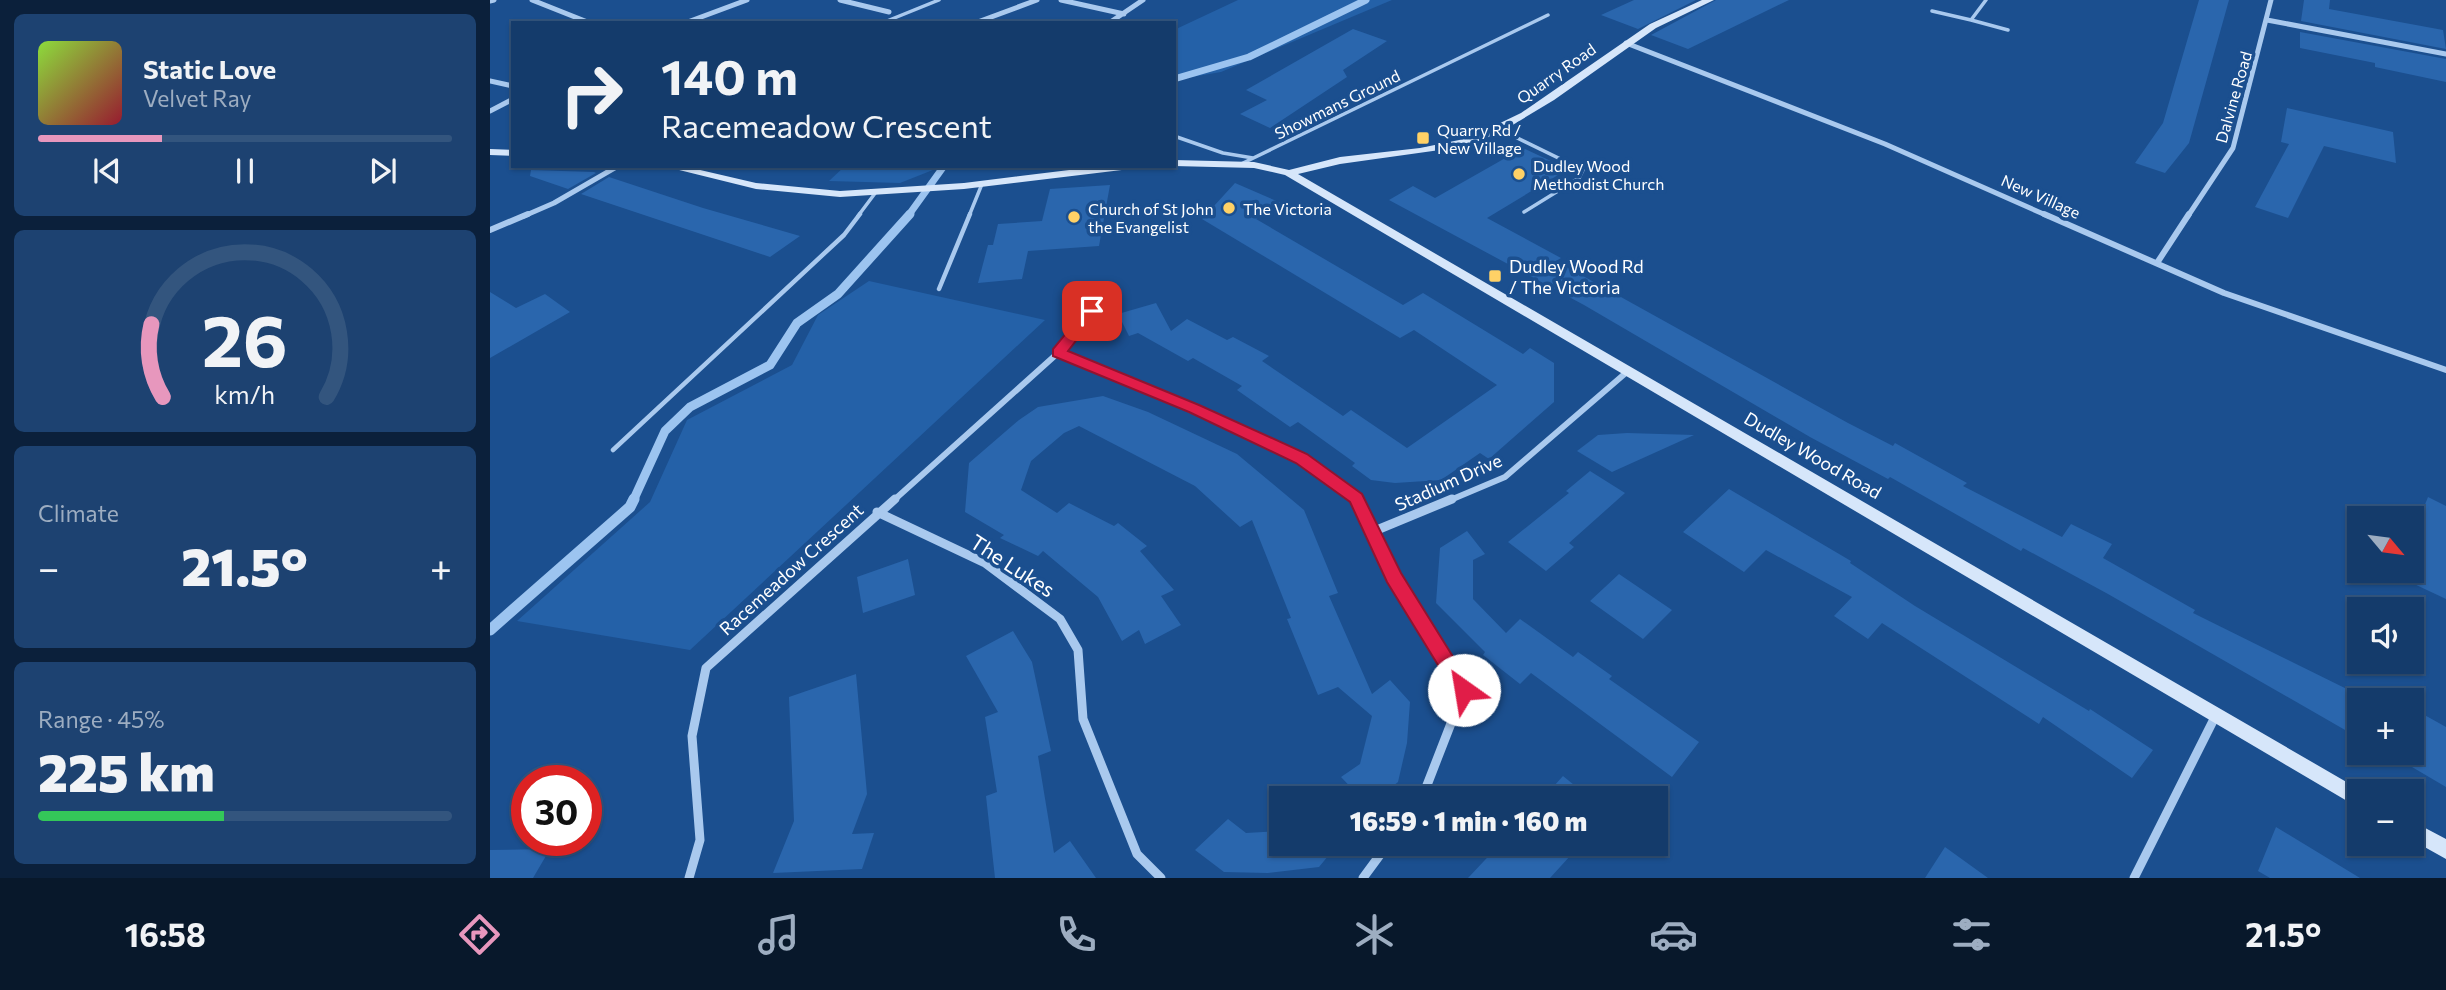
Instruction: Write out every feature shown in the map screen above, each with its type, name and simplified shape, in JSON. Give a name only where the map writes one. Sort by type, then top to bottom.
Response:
[{"type":"street","points":[[532,0],[585,21]]},
{"type":"street","points":[[690,21],[747,0]]},
{"type":"street","points":[[840,0],[857,7],[876,6],[888,12]]},
{"type":"street","points":[[980,21],[1037,0]]},
{"type":"street","points":[[1060,0],[1124,14]]},
{"type":"street","points":[[1112,21],[1143,0]]},
{"type":"street","name":"Quarry Road","points":[[1289,173],[1319,162],[1457,144],[1499,129],[1660,21],[1710,0]]},
{"type":"street","name":"Dalvine Road","points":[[2157,263],[2234,148],[2271,0]]},
{"type":"street","points":[[2267,20],[2446,54]]},
{"type":"street","name":"New Village","points":[[1626,43],[1885,144],[2224,293],[2446,370]]},
{"type":"street","points":[[490,81],[511,86]]},
{"type":"street","points":[[490,111],[511,100]]},
{"type":"street","points":[[490,152],[511,153]]},
{"type":"street","name":"Dudley Wood Road","points":[[1176,163],[1241,164],[1289,173],[2347,792]]},
{"type":"street","points":[[490,230],[554,203],[615,168]]},
{"type":"street","points":[[677,168],[756,186],[840,194],[964,186],[1113,168]]},
{"type":"street","name":"Racemeadow Crescent","points":[[689,878],[700,840],[692,736],[705,668],[1059,352],[1092,311]]},
{"type":"street","points":[[1059,352],[1302,458],[1356,498],[1394,577],[1464,690],[1427,786]]},
{"type":"street","name":"Stadium Drive","points":[[1372,533],[1505,477],[1628,371]]},
{"type":"street","name":"The Lukes","points":[[877,512],[985,563],[1060,619],[1078,650],[1083,719],[1137,854],[1161,878]]},
{"type":"street","points":[[2134,878],[2216,715]]},
{"type":"street","points":[[2424,837],[2446,850]]},
{"type":"street","points":[[1363,878],[1379,856]]},
{"type":"lane","points":[[886,21],[939,0]]},
{"type":"lane","points":[[1971,20],[1986,0]]},
{"type":"lane","points":[[1932,11],[2008,30]]},
{"type":"lane","name":"Showmans Ground","points":[[1241,164],[1548,15]]},
{"type":"lane","points":[[1499,129],[1583,170],[1579,178],[1524,212]]},
{"type":"lane","points":[[1176,137],[1223,153],[1253,158]]},
{"type":"lane","points":[[939,289],[982,184]]},
{"type":"lane","points":[[613,450],[844,235],[876,192]]},
{"type":"shaded area","points":[[1238,0],[1392,0],[1221,72],[1176,80],[1176,29]]},
{"type":"shaded area","points":[[843,168],[938,168],[900,183],[829,181]]},
{"type":"shaded area","points":[[869,281],[1045,320],[690,650],[517,621],[650,502],[687,420],[792,365],[818,315]]},
{"type":"building","points":[[1634,0],[1696,0],[1638,29],[1601,15]]},
{"type":"building","points":[[1716,0],[1789,0],[1688,49],[1651,35]]},
{"type":"building","points":[[2199,0],[2229,0],[2189,143],[2165,173],[2135,163],[2163,123]]},
{"type":"building","points":[[2304,0],[2330,0],[2329,9],[2443,30],[2446,49],[2301,21]]},
{"type":"building","points":[[1353,29],[1387,41],[1343,70],[1347,77],[1270,128],[1240,114],[1267,100],[1246,90]]},
{"type":"building","points":[[2300,32],[2446,59],[2446,82],[2375,67],[2375,63],[2300,48]]},
{"type":"building","points":[[2287,108],[2393,132],[2396,163],[2324,146],[2288,218],[2255,207],[2289,144],[2281,142]]},
{"type":"building","points":[[1523,148],[1568,169],[1487,218],[1561,258],[1556,261],[1848,423],[1893,446],[1895,443],[1967,483],[1963,486],[2062,537],[2071,524],[2112,544],[2103,558],[2195,610],[2193,613],[2347,689],[2347,731],[2108,594],[2023,548],[2021,551],[1890,477],[1888,479],[1810,437],[1584,305],[1389,200],[1413,186],[1435,198]]},
{"type":"building","points":[[531,170],[596,173],[568,189],[530,176]]},
{"type":"building","points":[[609,177],[800,236],[770,257],[581,194]]},
{"type":"building","points":[[1235,183],[1281,203],[1256,219],[1403,305],[1423,293],[1523,354],[1530,348],[1554,363],[1554,402],[1489,459],[1480,453],[1441,480],[1395,483],[1371,480],[1352,466],[1355,463],[1298,422],[1290,427],[1237,390],[1242,386],[1193,358],[1188,361],[1138,333],[1129,336],[1118,314],[1156,303],[1171,331],[1187,319],[1227,340],[1233,337],[1269,356],[1262,361],[1343,416],[1351,410],[1407,448],[1497,385],[1414,330],[1400,338],[1202,219]]},
{"type":"building","points":[[1110,185],[1099,246],[1028,251],[1022,279],[978,283],[988,245],[993,245],[998,224],[1042,221],[1050,189]]},
{"type":"building","points":[[490,292],[516,308],[545,294],[570,312],[490,358]]},
{"type":"building","points":[[1103,396],[1148,412],[1237,454],[1304,510],[1338,593],[1329,596],[1372,694],[1390,680],[1410,702],[1407,743],[1398,782],[1393,786],[1350,786],[1341,777],[1360,764],[1372,716],[1338,687],[1318,695],[1287,619],[1291,618],[1252,520],[1240,527],[1195,486],[1079,426],[1064,433],[1031,461],[1021,490],[1057,513],[1069,503],[1114,526],[1118,523],[1147,546],[1140,551],[1174,590],[1161,596],[1181,625],[1145,644],[1139,630],[1122,641],[1098,597],[1043,551],[1038,556],[1000,538],[1004,535],[965,512],[969,463],[1038,407]]},
{"type":"building","points":[[1598,435],[1694,435],[1612,472],[1577,451]]},
{"type":"building","points":[[1590,471],[1625,493],[1569,543],[1574,547],[1546,571],[1508,542],[1569,493],[1566,491]]},
{"type":"building","points":[[1729,489],[1851,561],[1850,563],[1915,606],[2089,711],[2090,709],[2153,750],[2132,778],[2043,717],[2039,724],[1882,623],[1868,639],[1834,616],[1852,597],[1766,550],[1744,572],[1683,532]]},
{"type":"building","points":[[2428,497],[2446,506],[2446,599],[2412,583],[2424,583],[2424,507]]},
{"type":"building","points":[[1467,531],[1485,554],[1473,560],[1473,599],[1506,633],[1520,619],[1573,657],[1578,652],[1612,676],[1609,679],[1699,742],[1672,777],[1531,673],[1520,684],[1483,655],[1485,652],[1436,603],[1440,548]]},
{"type":"building","points":[[908,559],[915,595],[863,613],[857,577]]},
{"type":"building","points":[[1619,574],[1672,610],[1643,639],[1590,601]]},
{"type":"building","points":[[1013,631],[1032,662],[1051,751],[1038,756],[1054,853],[1070,841],[1096,878],[995,878],[986,796],[997,792],[985,717],[998,712],[966,656]]},
{"type":"building","points":[[856,674],[867,794],[852,834],[874,833],[862,869],[773,873],[794,821],[789,697]]},
{"type":"building","points":[[2424,715],[2446,727],[2446,787],[2412,767],[2424,765]]},
{"type":"building","points":[[1563,776],[1575,786],[1554,786]]},
{"type":"building","points":[[1228,819],[1246,833],[1269,832],[1269,856],[1328,856],[1319,867],[1268,873],[1224,872],[1195,850]]},
{"type":"building","points":[[2276,827],[2360,878],[2270,878],[2258,871]]},
{"type":"building","points":[[1945,847],[1988,878],[1925,878]]},
{"type":"building","points":[[490,850],[511,850],[511,856],[546,856],[533,878],[490,878]]},
{"type":"building","points":[[1489,856],[1570,856],[1550,878],[1468,878]]},
{"type":"waterway","points":[[1176,78],[1249,57],[1366,0]]},
{"type":"waterway","points":[[908,216],[943,168]]},
{"type":"waterway","points":[[633,501],[665,431],[690,407],[770,365],[797,323],[838,294],[910,214]]},
{"type":"waterway","points":[[490,630],[630,507],[633,501]]},
{"type":"place","name":"Quarry Rd / New Village","points":[[1423,138]]},
{"type":"place","name":"Dudley Wood Methodist Church","points":[[1519,174]]},
{"type":"place","name":"The Victoria","points":[[1229,208]]},
{"type":"place","name":"Church of St John the Evangelist","points":[[1074,217]]},
{"type":"place","name":"Dudley Wood Rd / The Victoria","points":[[1495,276]]},
{"type":"route","points":[[1092,311],[1059,352],[1302,458],[1356,498],[1394,577],[1464,690]]}]
